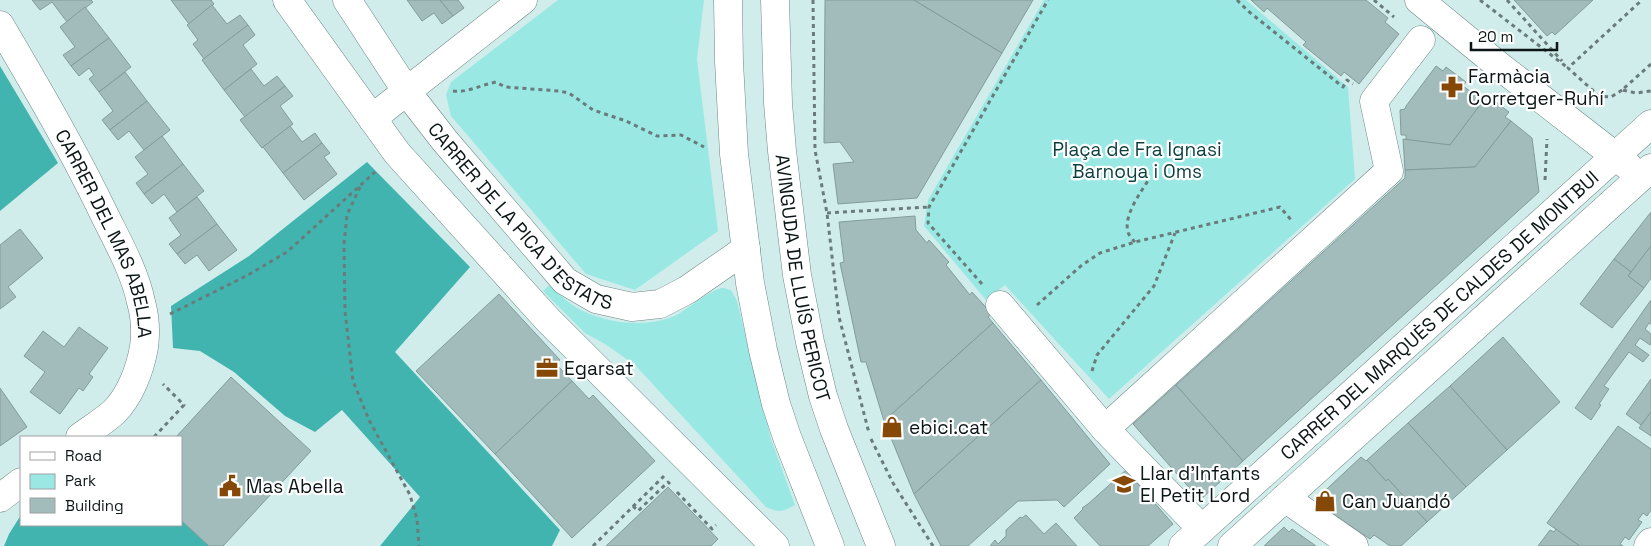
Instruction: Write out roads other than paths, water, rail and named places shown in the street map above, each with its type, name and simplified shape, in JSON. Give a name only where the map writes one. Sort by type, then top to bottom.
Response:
[{"type":"street","points":[[287,0],[373,120],[388,160],[775,546]]},
{"type":"street","name":"CARRER DE LA PICA D'ESTATS","points":[[347,0],[407,92],[445,141],[565,281],[596,299],[632,307],[660,304],[687,290],[746,249]]},
{"type":"street","points":[[373,120],[384,109],[522,0]]},
{"type":"street","points":[[728,0],[734,154],[750,283],[776,404],[796,462],[830,546]]},
{"type":"street","name":"AVINGUDA DE LLUÍS PERICOT","points":[[775,0],[778,103],[782,151],[797,275],[806,323],[823,396],[834,429],[881,546]]},
{"type":"street","points":[[1419,0],[1498,66],[1637,169]]},
{"type":"street","name":"CARRER DEL MAS ABELLA","points":[[0,24],[86,176],[134,278],[141,300],[145,336],[141,360],[133,382],[121,403],[113,412],[81,436]]},
{"type":"street","points":[[1105,429],[1389,171],[1374,101],[1421,40]]},
{"type":"street","name":"CARRER DEL MARQUÈS DE CALDES DE MONTBUI","points":[[1232,546],[1569,240],[1637,169],[1651,124]]},
{"type":"street","name":"CARRER DEL MARQUÈS DE CALDES DE MONTBUI","points":[[1192,537],[1637,169]]},
{"type":"street","points":[[1008,314],[1105,429],[1192,537]]},
{"type":"street","points":[[0,498],[20,483]]},
{"type":"street","points":[[1285,498],[1354,546]]},
{"type":"street","points":[[1648,546],[1651,542]]},
{"type":"place","name":"Farmàcia Corretger-Ruhí","points":[[1452,87]]},
{"type":"place","name":"Egarsat","points":[[547,368]]},
{"type":"place","name":"ebici.cat","points":[[892,427]]},
{"type":"place","name":"Llar d'Infants El Petit Lord","points":[[1124,484]]},
{"type":"place","name":"Mas Abella","points":[[230,486]]},
{"type":"place","name":"Can Juandó","points":[[1325,501]]},
{"type":"park label","name":"Plaça de Fra Ignasi Barnoya i Oms","points":[[1137,160]]}]
